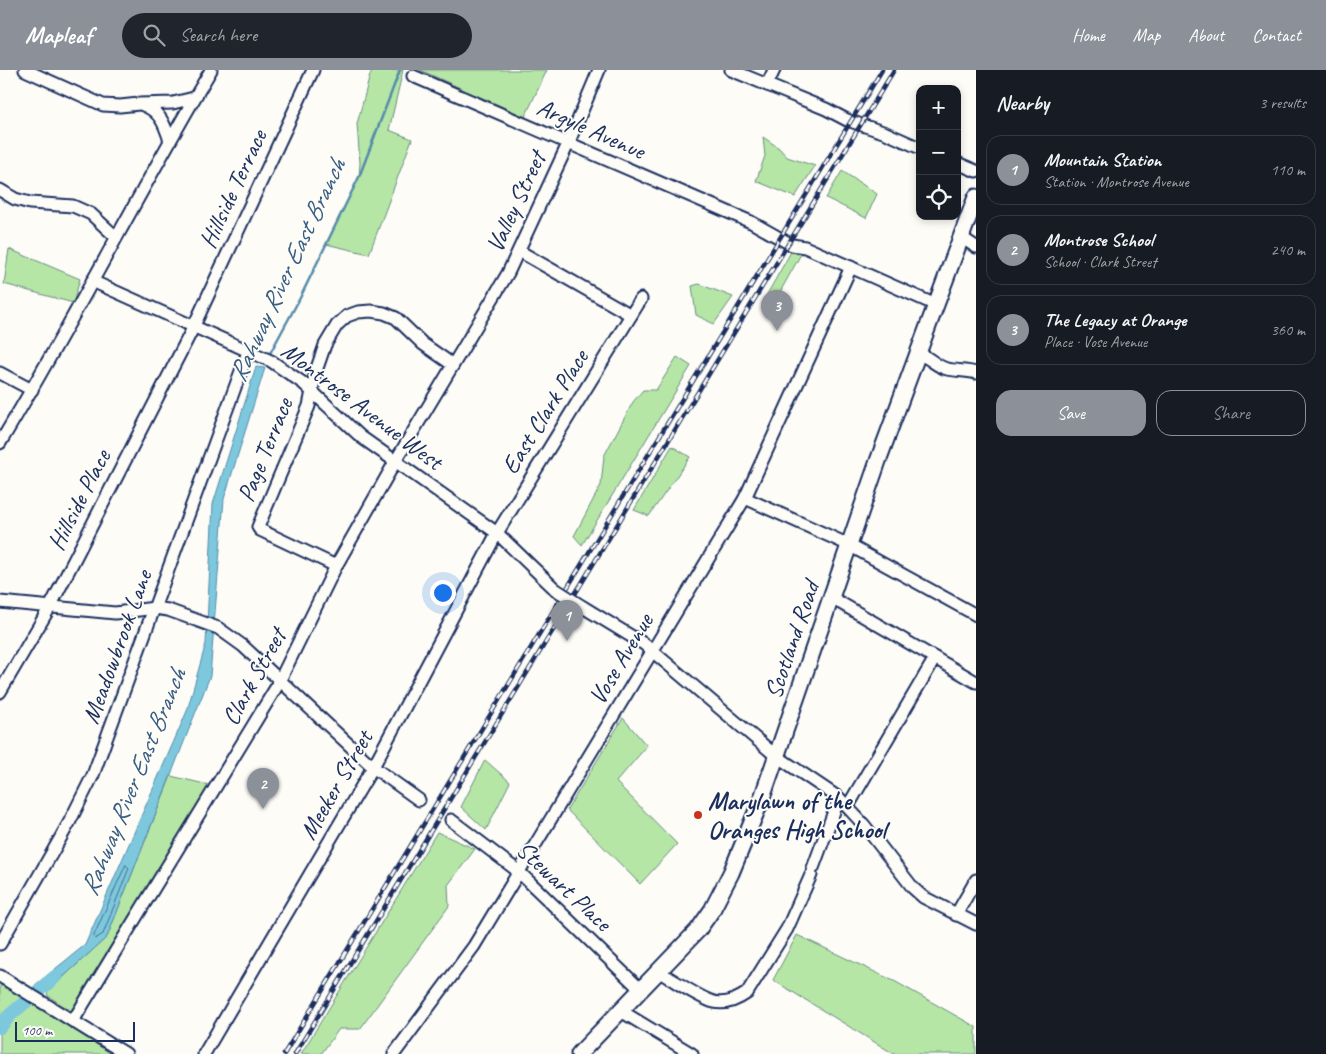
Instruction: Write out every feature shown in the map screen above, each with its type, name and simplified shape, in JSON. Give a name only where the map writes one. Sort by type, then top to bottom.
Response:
[{"type":"main road","name":"Scotland Road","points":[[579,1054],[698,930],[716,904],[746,841],[832,598],[878,461],[976,197]]},
{"type":"street","points":[[25,70],[103,105],[173,103],[194,98]]},
{"type":"street","points":[[0,443],[32,390],[211,70]]},
{"type":"street","name":"Hillside Terrace","points":[[194,326],[314,70]]},
{"type":"street","name":"Valley Street","points":[[463,348],[519,251],[568,144],[599,70]]},
{"type":"street","points":[[731,70],[826,109],[850,114],[886,134],[916,146]]},
{"type":"street","points":[[767,85],[774,70]]},
{"type":"street","name":"Argyle Avenue","points":[[413,76],[751,222],[779,230],[795,238],[805,247],[936,306]]},
{"type":"street","points":[[139,104],[153,109],[164,122],[170,141]]},
{"type":"street","points":[[961,165],[976,171]]},
{"type":"street","points":[[0,190],[15,199],[30,203],[73,206],[91,214],[116,237]]},
{"type":"street","points":[[961,237],[976,247]]},
{"type":"street","points":[[519,251],[631,315]]},
{"type":"street","name":"Vose Avenue","points":[[394,1054],[474,946],[745,498],[851,267]]},
{"type":"street","name":"Montrose Avenue West","points":[[92,281],[266,359],[313,392],[361,437],[498,533],[555,589],[653,650],[777,756],[844,802],[913,888],[923,897],[976,924]]},
{"type":"street","name":"East Clark Place","points":[[498,533],[641,299]]},
{"type":"street","name":"Page Terrace","points":[[336,566],[260,530],[258,527],[308,406],[313,392],[316,372],[330,334],[347,316],[358,312],[384,313],[396,318],[423,344],[453,365]]},
{"type":"street","name":"Hillside Place","points":[[0,692],[50,607],[194,326]]},
{"type":"street","name":"Clark Street","points":[[73,1021],[280,680],[336,566],[463,348]]},
{"type":"street","name":"Meadowbrook Lane","points":[[0,944],[69,823],[93,775],[248,352]]},
{"type":"street","points":[[918,353],[929,357],[938,366],[976,373]]},
{"type":"street","points":[[0,373],[32,390]]},
{"type":"street","points":[[745,498],[850,545],[976,615]]},
{"type":"street","name":"Meeker Street","points":[[204,1054],[373,767],[498,533]]},
{"type":"street","points":[[832,598],[976,682]]},
{"type":"street","points":[[0,602],[115,613],[155,608],[168,610],[218,628],[243,646],[373,767],[419,800]]},
{"type":"street","points":[[659,972],[714,1002],[725,1003],[737,1000],[747,993],[787,929],[844,802],[935,658]]},
{"type":"street","name":"Stewart Place","points":[[451,820],[518,871],[642,990]]},
{"type":"street","points":[[956,915],[976,880]]},
{"type":"street","points":[[0,976],[126,1054]]},
{"type":"street","points":[[621,1011],[692,1054]]},
{"type":"green space","points":[[372,70],[403,70],[389,130],[412,139],[369,254],[326,244],[359,177],[360,163],[357,124]]},
{"type":"green space","points":[[420,70],[547,70],[525,117]]},
{"type":"green space","points":[[763,137],[779,148],[787,157],[815,166],[795,197],[756,181],[765,156]]},
{"type":"green space","points":[[842,171],[877,194],[866,218],[826,198]]},
{"type":"green space","points":[[9,249],[80,279],[73,303],[4,284]]},
{"type":"green space","points":[[792,250],[801,254],[775,301],[765,298]]},
{"type":"green space","points":[[699,284],[733,297],[714,324],[696,315],[692,286]]},
{"type":"green space","points":[[677,357],[691,366],[582,545],[574,536],[601,485],[604,456],[633,402],[643,390],[656,390]]},
{"type":"green space","points":[[672,446],[690,457],[649,516],[634,510]]},
{"type":"green space","points":[[623,718],[647,746],[616,782],[677,844],[640,884],[567,810]]},
{"type":"green space","points":[[485,760],[510,782],[486,830],[461,807]]},
{"type":"green space","points":[[171,776],[209,785],[73,1012],[48,996],[47,992],[107,937]]},
{"type":"green space","points":[[437,832],[475,849],[448,885],[449,906],[360,1029],[339,1029],[321,1054],[301,1054]]},
{"type":"green space","points":[[797,935],[896,982],[976,1027],[976,1054],[894,1054],[773,980]]},
{"type":"green space","points":[[0,984],[112,1054],[0,1054]]},
{"type":"water","points":[[256,367],[265,368],[224,499],[210,676],[107,937],[47,992],[35,985],[85,945],[187,711],[206,643],[213,504]]},
{"type":"waterway","name":"Rahway River East Branch","points":[[268,357],[300,298],[359,177],[400,70]]},
{"type":"waterway","name":"Rahway River East Branch","points":[[0,1027],[10,1015],[55,977]]},
{"type":"railway","points":[[284,1054],[882,70]]},
{"type":"railway","points":[[295,1054],[894,70]]},
{"type":"place","name":"The Legacy at Orange","points":[[777,331]]},
{"type":"place","name":"Mountain Station","points":[[567,641]]},
{"type":"place","name":"Montrose School","points":[[263,809]]},
{"type":"place","name":"Marylawn of the Oranges High School","points":[[698,815]]}]
